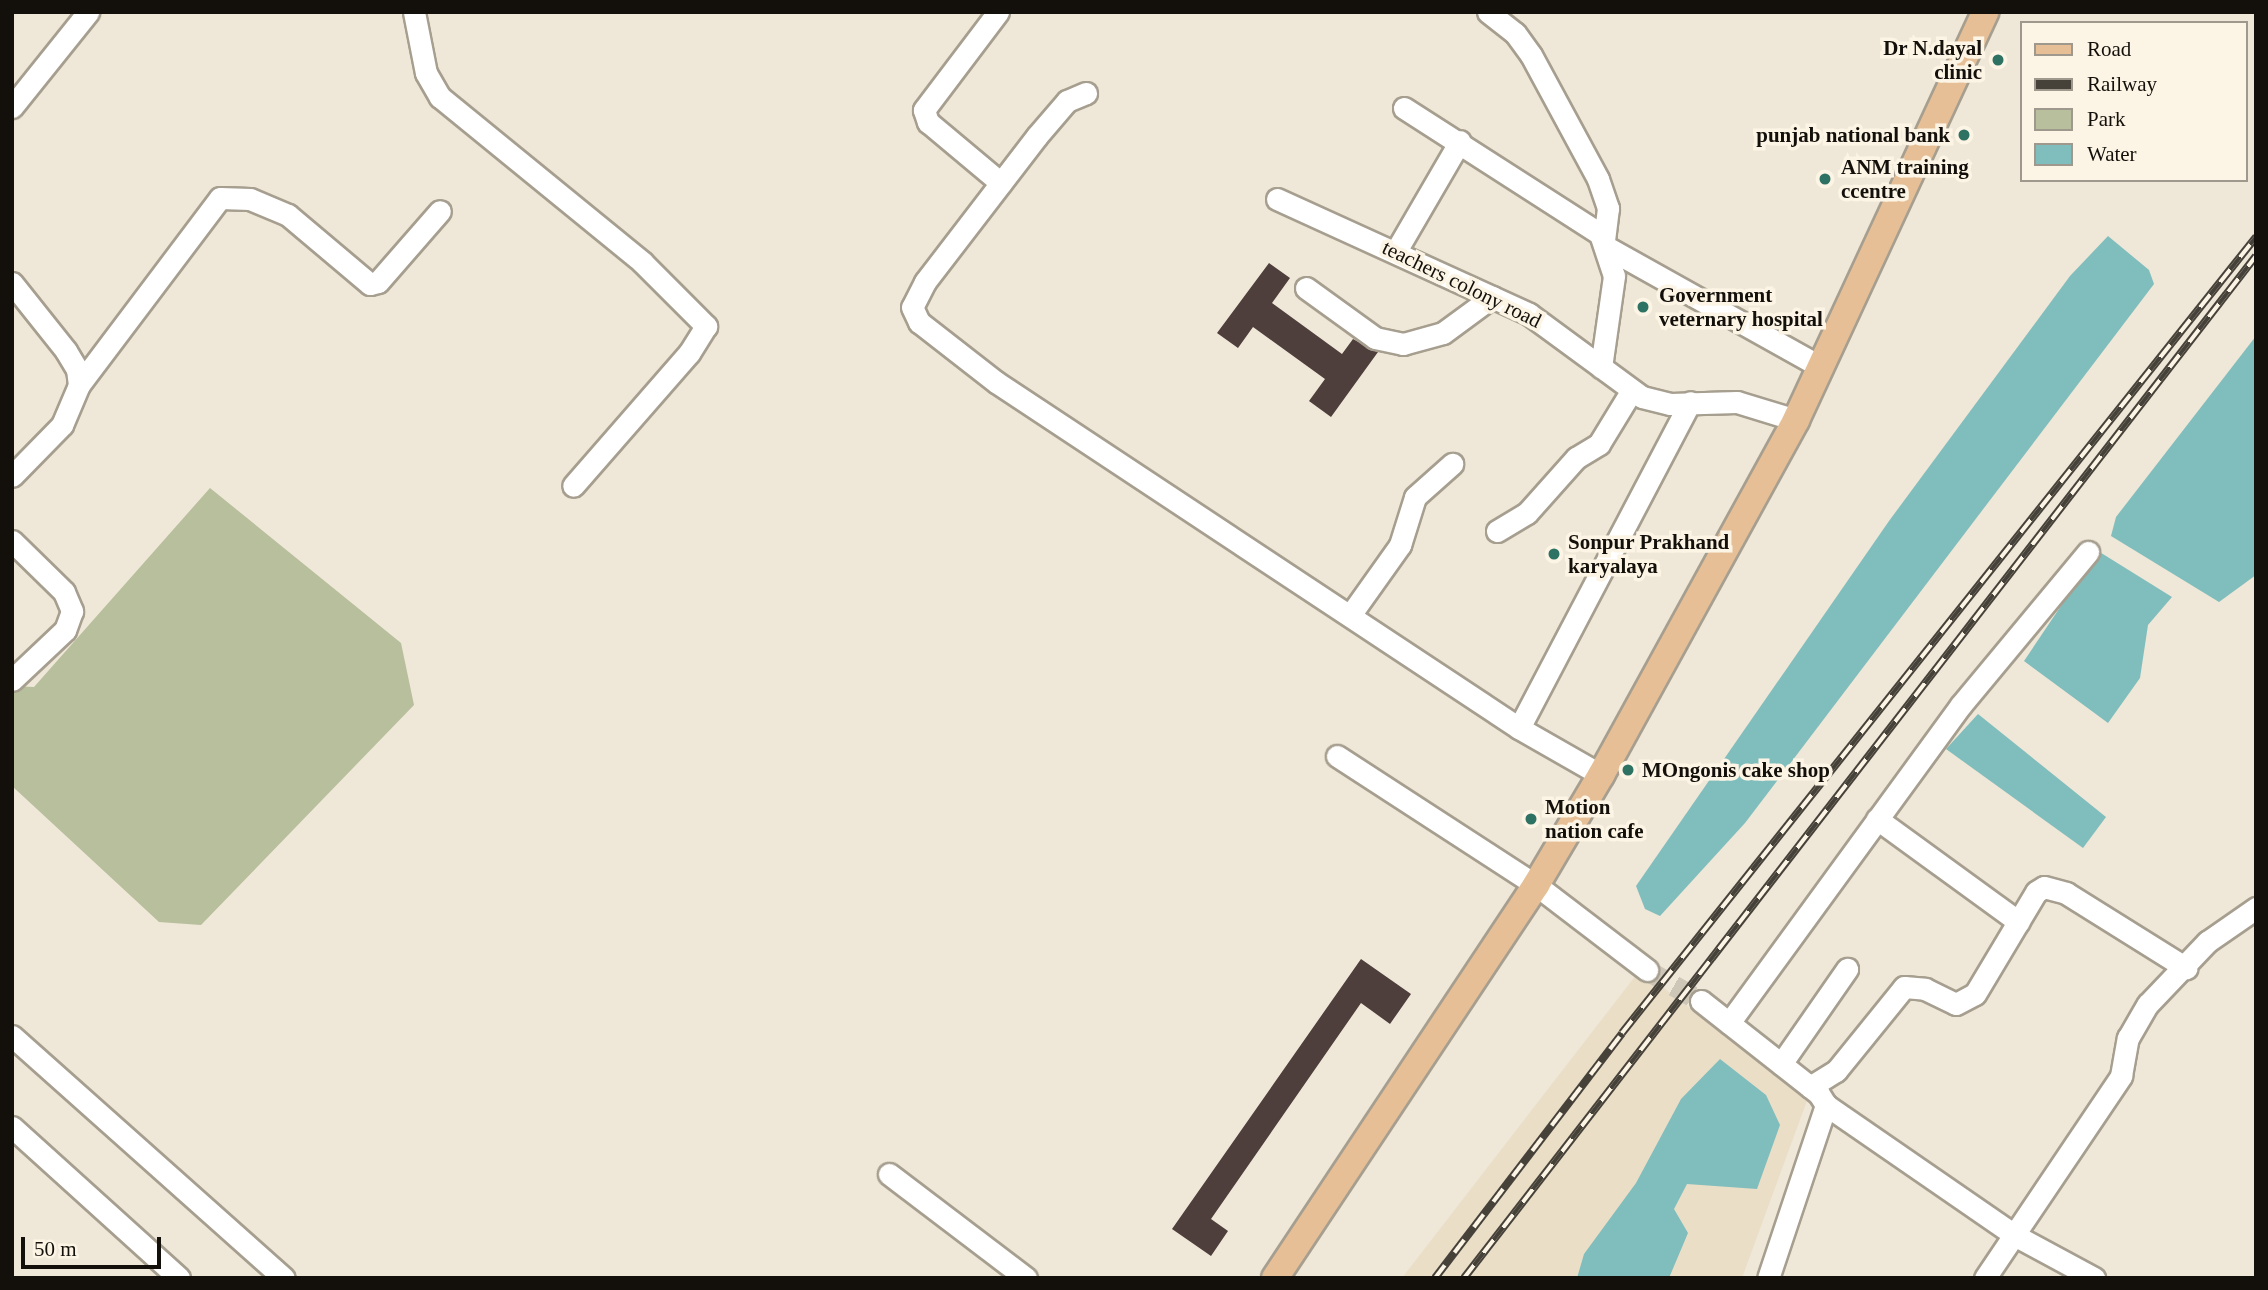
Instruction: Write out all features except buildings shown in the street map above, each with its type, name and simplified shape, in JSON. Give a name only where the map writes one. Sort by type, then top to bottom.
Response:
[{"type":"main road","points":[[1275,1278],[1536,885],[1601,775],[1796,420],[1985,12]]},
{"type":"street","points":[[12,107],[88,12]]},
{"type":"street","points":[[414,12],[426,73],[440,97],[642,262],[706,326],[680,364],[573,486]]},
{"type":"street","points":[[998,12],[924,110],[928,122],[1001,183]]},
{"type":"street","points":[[1488,12],[1515,33],[1531,55],[1598,179],[1608,208],[1606,244],[1613,307],[1601,367]]},
{"type":"street","points":[[1086,93],[1061,108],[1001,183],[915,299],[912,307],[919,323],[996,382],[1520,728],[1601,775]]},
{"type":"street","points":[[1404,108],[1592,226],[1606,244],[1821,367]]},
{"type":"street","points":[[1396,251],[1460,141]]},
{"type":"street","points":[[12,476],[62,425],[79,385],[220,198],[250,200],[282,211],[370,284],[378,282],[440,211]]},
{"type":"street","name":"teachers colony road","points":[[1277,199],[1396,251],[1550,328],[1632,390],[1670,404],[1737,402],[1796,420]]},
{"type":"street","points":[[12,283],[66,351],[76,369],[79,385]]},
{"type":"street","points":[[1306,288],[1375,338],[1404,344],[1443,333],[1492,297]]},
{"type":"street","points":[[1497,531],[1527,513],[1576,458],[1599,444],[1632,390]]},
{"type":"street","points":[[1520,728],[1690,402]]},
{"type":"street","points":[[1351,614],[1400,545],[1415,497],[1452,464]]},
{"type":"street","points":[[12,541],[64,592],[72,611],[65,630],[12,680]]},
{"type":"street","points":[[1729,1023],[1961,705],[2088,552]]},
{"type":"street","points":[[1337,756],[1536,885],[1647,970]]},
{"type":"street","points":[[1877,819],[2020,922]]},
{"type":"street","points":[[1810,1087],[1836,1071],[1904,987],[1925,989],[1956,1004],[1975,995],[2036,892],[2053,888],[2186,968]]},
{"type":"street","points":[[1985,1278],[2015,1236],[2069,1147],[2121,1076],[2134,1027],[2160,991],[2186,968],[2207,942],[2256,908]]},
{"type":"street","points":[[1781,1064],[1847,969]]},
{"type":"street","points":[[1701,1001],[1810,1087],[1826,1105],[2015,1236],[2094,1278]]},
{"type":"street","points":[[12,1036],[284,1278]]},
{"type":"street","points":[[1768,1278],[1826,1105]]},
{"type":"street","points":[[12,1128],[179,1278]]},
{"type":"street","points":[[889,1174],[1026,1278]]},
{"type":"shaded area","points":[[1640,970],[1808,1098],[1742,1278],[1402,1278]]},
{"type":"green space","points":[[210,488],[401,643],[414,705],[201,925],[159,922],[12,786],[12,686],[34,687]]},
{"type":"water","points":[[2108,236],[2149,270],[2154,284],[1745,823],[1660,916],[1645,909],[1636,886],[1889,521],[2070,276]]},
{"type":"water","points":[[2256,336],[2256,575],[2219,602],[2111,536],[2116,517]]},
{"type":"water","points":[[2098,551],[2172,597],[2148,625],[2140,678],[2108,723],[2024,661]]},
{"type":"water","points":[[1978,714],[2106,817],[2083,848],[1946,749]]},
{"type":"water","points":[[1720,1059],[1766,1095],[1780,1125],[1757,1189],[1687,1184],[1674,1209],[1688,1233],[1669,1278],[1577,1278],[1584,1254],[1636,1183],[1681,1099]]},
{"type":"tunnel","points":[[1647,970],[1701,1001]]},
{"type":"railway","points":[[1435,1278],[1622,1033],[2256,237]]},
{"type":"railway","points":[[1464,1278],[2256,256]]},
{"type":"place","name":"Dr N.dayal clinic","points":[[1998,60]]},
{"type":"place","name":"punjab national bank","points":[[1964,135]]},
{"type":"place","name":"ANM training ccentre","points":[[1825,179]]},
{"type":"place","name":"Government veternary hospital","points":[[1643,307]]},
{"type":"place","name":"Sonpur Prakhand karyalaya","points":[[1554,554]]},
{"type":"place","name":"MOngonis cake shop","points":[[1628,770]]},
{"type":"place","name":"Motion nation cafe","points":[[1531,819]]}]
